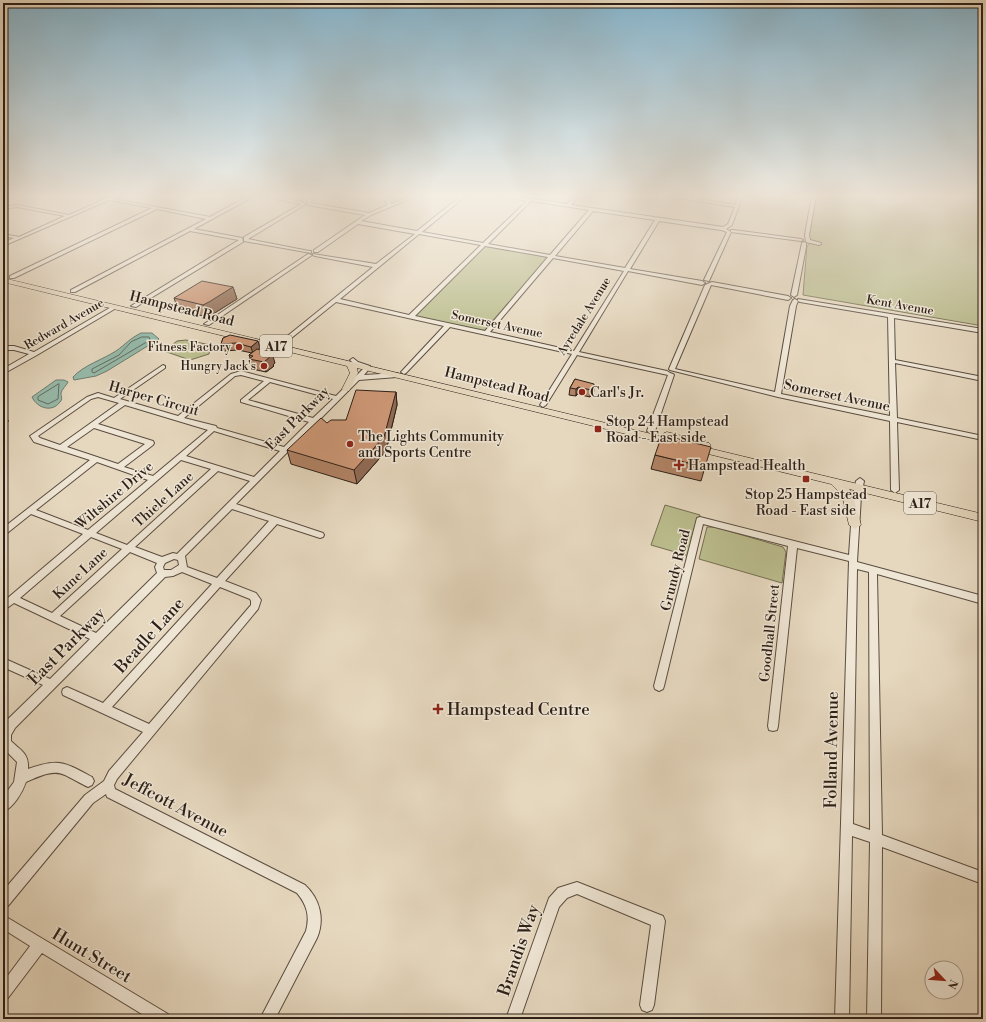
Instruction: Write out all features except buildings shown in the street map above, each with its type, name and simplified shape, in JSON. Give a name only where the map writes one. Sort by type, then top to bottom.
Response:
[{"type":"highway","points":[[3,279],[12,277]]},
{"type":"highway","name":"Hampstead Road","points":[[12,277],[122,303],[131,308]]},
{"type":"highway","name":"Hampstead Road","points":[[3,279],[115,307],[131,308],[352,362],[367,368],[542,407],[859,485],[983,518]]},
{"type":"highway","points":[[65,295],[73,291]]},
{"type":"highway","points":[[115,307],[122,303]]},
{"type":"highway","name":"Hampstead Road","points":[[204,326],[282,343],[400,375]]},
{"type":"highway","points":[[346,389],[354,373],[352,362]]},
{"type":"highway","name":"Hampstead Road","points":[[650,434],[830,481],[895,490],[983,511]]},
{"type":"highway","points":[[830,481],[847,493],[855,525]]},
{"type":"street","points":[[12,277],[84,243]]},
{"type":"street","points":[[73,291],[163,243]]},
{"type":"street","points":[[131,308],[239,243]]},
{"type":"street","points":[[257,243],[378,266]]},
{"type":"street","points":[[204,326],[328,243]]},
{"type":"street","points":[[282,343],[406,243]]},
{"type":"street","name":"Kent Avenue","points":[[479,243],[983,331]]},
{"type":"street","points":[[487,332],[563,243]]},
{"type":"street","name":"Ayredale Avenue","points":[[542,407],[643,243]]},
{"type":"street","points":[[650,434],[672,372],[723,243]]},
{"type":"street","points":[[778,395],[805,243]]},
{"type":"street","points":[[410,317],[486,244]]},
{"type":"street","name":"Somerset Avenue","points":[[336,300],[983,438]]},
{"type":"street","name":"Redward Avenue","points":[[3,372],[115,307]]},
{"type":"street","points":[[891,315],[895,490]]},
{"type":"street","points":[[357,379],[368,376],[400,375],[448,325]]},
{"type":"street","points":[[3,348],[14,348],[35,354]]},
{"type":"street","points":[[892,361],[983,378]]},
{"type":"street","points":[[116,399],[163,367]]},
{"type":"street","name":"East Parkway","points":[[180,556],[367,368]]},
{"type":"street","points":[[179,419],[233,375],[246,374],[337,398]]},
{"type":"street","points":[[269,380],[243,401],[314,421]]},
{"type":"street","name":"Harper Circuit","points":[[154,480],[37,440],[34,436],[93,396],[101,395],[285,450]]},
{"type":"street","points":[[61,448],[125,402]]},
{"type":"street","points":[[93,425],[150,443],[119,467]]},
{"type":"street","name":"Wiltshire Drive","points":[[3,607],[91,534],[214,428]]},
{"type":"street","points":[[181,457],[255,480]]},
{"type":"street","points":[[3,532],[95,460]]},
{"type":"street","name":"Thiele Lane","points":[[127,549],[217,468]]},
{"type":"street","name":"Folland Avenue","points":[[842,1019],[853,562],[859,485]]},
{"type":"street","points":[[230,505],[320,535]]},
{"type":"street","points":[[30,511],[162,561],[173,556],[180,556],[184,560],[180,568],[174,572],[163,573],[159,569],[162,561]]},
{"type":"street","name":"Beadle Lane","points":[[104,709],[274,520]]},
{"type":"street","name":"Grundy Road","points":[[659,686],[700,520],[793,543],[873,570],[983,600]]},
{"type":"street","name":"Goodhall Street","points":[[773,726],[793,543]]},
{"type":"street","name":"Kune Lane","points":[[53,617],[127,549]]},
{"type":"street","name":"Jeffcott Avenue","points":[[180,568],[253,596],[256,600],[255,606],[113,775],[108,785],[111,793],[301,889],[308,895],[314,914],[312,933],[267,1019]]},
{"type":"street","points":[[873,570],[876,838],[874,1019]]},
{"type":"street","name":"East Parkway","points":[[23,777],[23,760],[5,743],[4,734],[10,724],[163,573]]},
{"type":"street","points":[[13,598],[97,638]]},
{"type":"street","points":[[3,662],[51,684]]},
{"type":"street","points":[[67,692],[151,730]]},
{"type":"street","points":[[3,806],[19,788],[23,777],[55,766],[63,767],[88,780]]},
{"type":"street","points":[[3,901],[89,799],[108,785]]},
{"type":"street","points":[[847,828],[983,878]]},
{"type":"street","name":"Brandis Way","points":[[513,1019],[554,903],[563,893],[577,888],[658,921],[647,1006]]},
{"type":"street","name":"Hunt Street","points":[[3,922],[163,1019]]},
{"type":"street","points":[[3,993],[40,944]]},
{"type":"shaded area","points":[[811,243],[983,243],[983,326],[803,295],[807,246]]},
{"type":"shaded area","points":[[486,244],[552,256],[487,332],[410,317]]},
{"type":"shaded area","points":[[186,340],[211,345],[209,354],[190,360],[164,351],[177,341]]},
{"type":"shaded area","points":[[665,505],[700,515],[689,556],[651,545]]},
{"type":"shaded area","points":[[707,527],[715,527],[783,547],[786,552],[782,583],[699,559]]},
{"type":"water","points":[[141,333],[152,333],[159,339],[107,371],[96,376],[74,380],[73,377],[82,369],[116,351],[130,339]]},
{"type":"water","points":[[56,380],[64,380],[68,382],[61,393],[61,401],[57,405],[49,408],[45,408],[37,404],[32,397]]},
{"type":"place","name":"Fitness Factory","points":[[239,347]]},
{"type":"place","name":"Hungry Jack's","points":[[264,366]]},
{"type":"place","name":"Carl's Jr.","points":[[582,392]]},
{"type":"place","name":"Stop 24 Hampstead Road - East side","points":[[598,429]]},
{"type":"place","name":"The Lights Community and Sports Centre","points":[[350,444]]},
{"type":"place","name":"Hampstead Health","points":[[679,465]]},
{"type":"place","name":"Stop 25 Hampstead Road - East side","points":[[806,479]]},
{"type":"place","name":"Hampstead Centre","points":[[438,709]]}]
